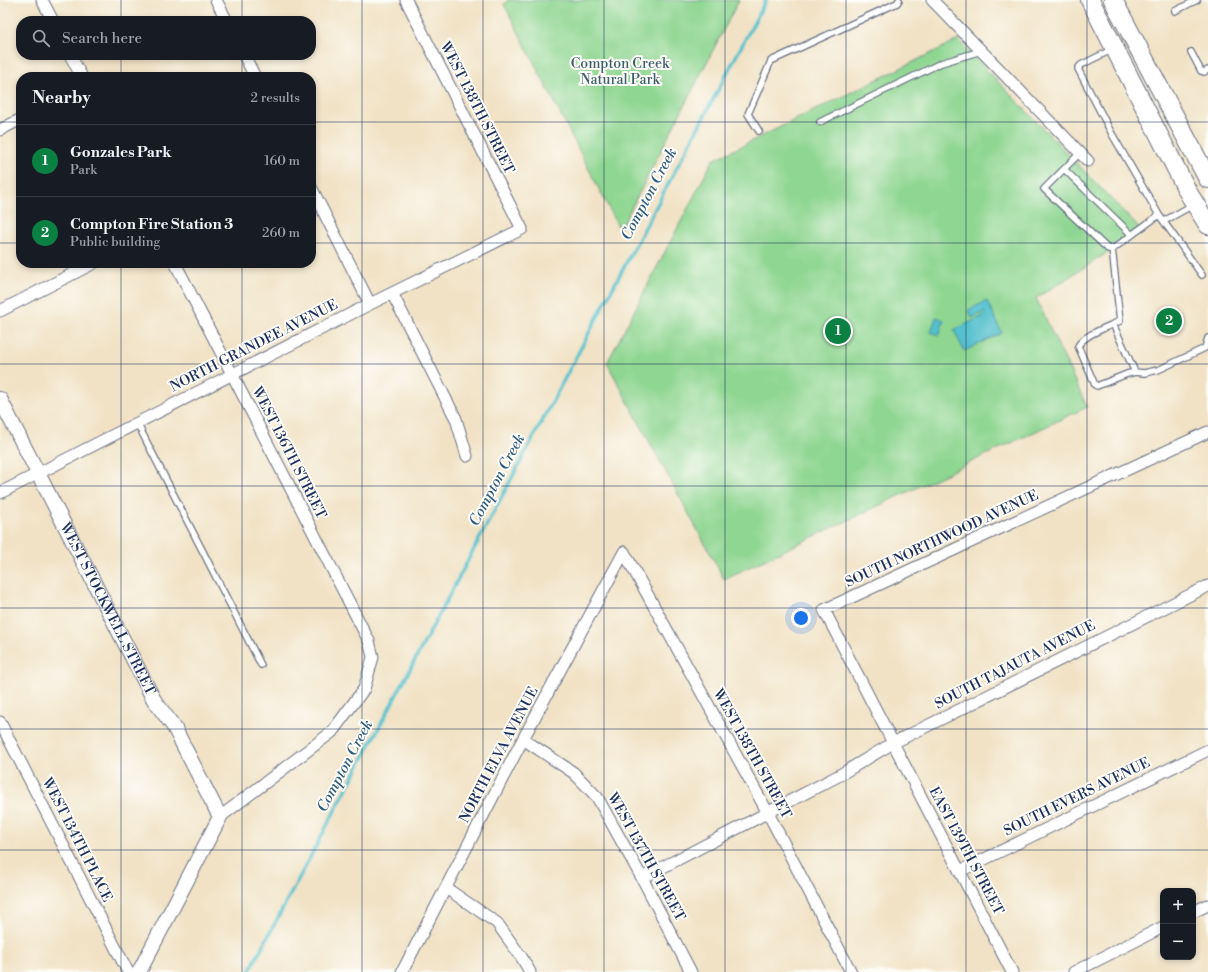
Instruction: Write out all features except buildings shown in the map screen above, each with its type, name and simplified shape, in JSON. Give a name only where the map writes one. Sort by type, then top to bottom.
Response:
[{"type":"main road","points":[[1090,0],[1189,194],[1208,225]]},
{"type":"main road","points":[[1113,0],[1208,179]]},
{"type":"street","points":[[42,0],[50,16]]},
{"type":"street","points":[[216,0],[224,16]]},
{"type":"street","name":"WEST 138TH STREET","points":[[406,0],[522,229]]},
{"type":"street","points":[[932,0],[1084,157]]},
{"type":"street","points":[[73,60],[79,72]]},
{"type":"street","points":[[246,60],[252,72]]},
{"type":"street","points":[[0,130],[16,122]]},
{"type":"street","points":[[316,197],[370,304]]},
{"type":"street","name":"NORTH GRANDEE AVENUE","points":[[0,493],[370,304],[522,229]]},
{"type":"street","points":[[0,311],[84,268]]},
{"type":"street","name":"WEST 136TH STREET","points":[[178,268],[369,641],[373,657],[364,689],[332,732],[220,817]]},
{"type":"street","points":[[392,293],[456,419],[467,456]]},
{"type":"street","name":"WEST STOCKWELL STREET","points":[[0,399],[154,700],[174,727],[220,817]]},
{"type":"street","name":"SOUTH NORTHWOOD AVENUE","points":[[893,743],[824,610],[1208,432]]},
{"type":"street","name":"WEST 138TH STREET","points":[[624,552],[768,813],[851,972]]},
{"type":"street","name":"NORTH ELVA AVENUE","points":[[402,972],[523,739],[624,552]]},
{"type":"street","name":"SOUTH TAJAUTA AVENUE","points":[[642,878],[838,776],[893,743],[1208,586]]},
{"type":"street","name":"WEST 134TH PLACE","points":[[0,722],[128,972]]},
{"type":"street","name":"WEST 137TH STREET","points":[[523,739],[574,773],[597,797],[642,878],[691,972]]},
{"type":"street","name":"EAST 139TH STREET","points":[[893,743],[1012,972]]},
{"type":"street","name":"SOUTH EVERS AVENUE","points":[[960,871],[1208,750]]},
{"type":"street","points":[[139,972],[220,817]]},
{"type":"street","points":[[446,888],[497,923],[530,972]]},
{"type":"street","points":[[1196,910],[1208,904]]},
{"type":"street","points":[[1074,972],[1160,929]]},
{"type":"lane","points":[[759,131],[748,114],[771,61],[897,3],[899,0]]},
{"type":"lane","points":[[1175,11],[1197,0]]},
{"type":"lane","points":[[1115,48],[1081,65],[1078,68],[1112,134],[1159,215],[1202,275]]},
{"type":"lane","points":[[820,122],[941,63],[981,50]]},
{"type":"lane","points":[[1191,52],[1201,71],[1204,72],[1208,70]]},
{"type":"lane","points":[[1084,157],[1064,169],[1044,189],[1110,248],[1120,321],[1091,335],[1081,341],[1078,346],[1095,385],[1097,386],[1135,372],[1144,373],[1164,368],[1205,348],[1208,338]]},
{"type":"lane","points":[[1064,169],[1132,235]]},
{"type":"lane","points":[[1164,221],[1195,204]]},
{"type":"lane","points":[[1110,248],[1114,248],[1159,215]]},
{"type":"lane","points":[[1113,324],[1135,372]]},
{"type":"lane","points":[[137,423],[261,664]]},
{"type":"green space","name":"Compton Creek Natural Park","points":[[508,0],[739,0],[620,230],[504,4]]},
{"type":"green space","points":[[958,40],[1142,231],[1036,298],[1087,407],[724,579],[607,363],[713,160]]},
{"type":"water","points":[[987,301],[1002,333],[964,351],[954,330],[985,315],[984,312],[972,318],[968,310]]},
{"type":"water","points":[[936,317],[944,320],[939,335],[931,332]]},
{"type":"waterway","name":"Compton Creek","points":[[249,972],[766,0]]},
{"type":"place","name":"Compton Fire Station 3","points":[[1169,321]]},
{"type":"place","name":"Gonzales Park","points":[[838,331]]}]
